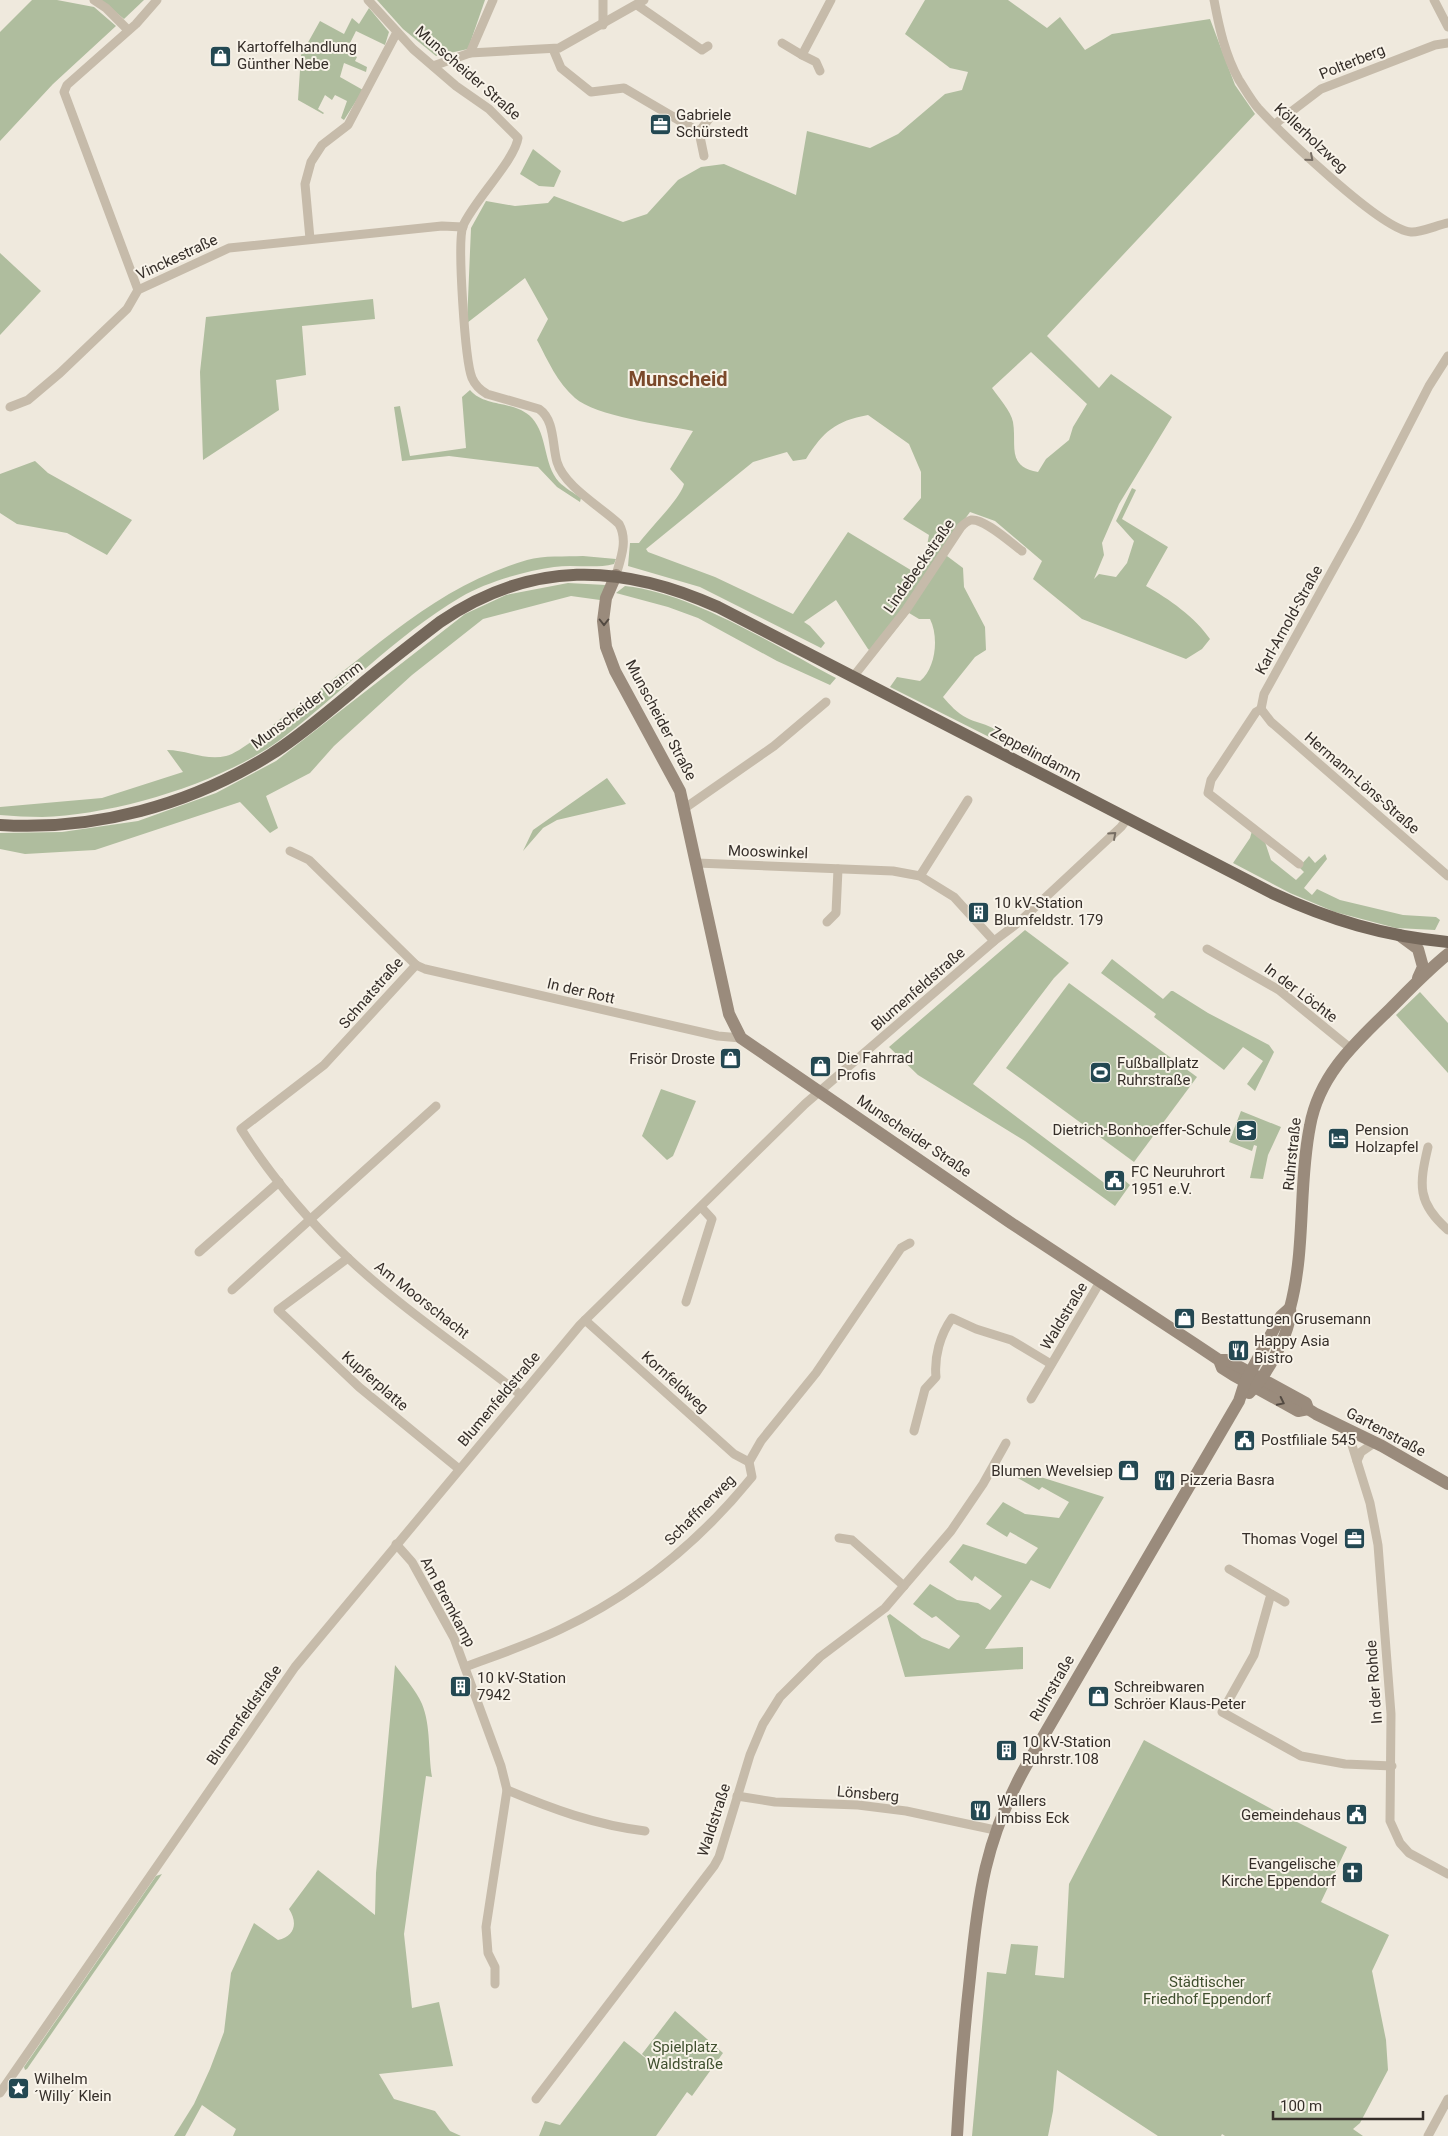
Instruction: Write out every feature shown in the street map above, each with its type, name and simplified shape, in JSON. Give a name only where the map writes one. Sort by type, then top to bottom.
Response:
[{"type":"main road","name":"Munscheider Damm","points":[[0,825],[58,825],[98,820],[176,801],[213,786],[272,754],[440,622],[468,604],[501,589],[541,578],[564,574],[616,575]]},
{"type":"main road","name":"Zeppelindamm","points":[[616,575],[678,590],[698,598],[1316,914],[1399,935],[1448,942]]},
{"type":"street","points":[[94,0],[106,8],[128,30]]},
{"type":"street","points":[[138,290],[64,92],[67,85],[128,30],[157,0]]},
{"type":"street","name":"Munscheider Straße","points":[[368,0],[397,32],[433,66],[489,108],[518,138],[509,156],[463,227],[465,338],[468,364],[472,379],[487,394],[524,403],[543,412],[550,425],[557,463],[562,473],[569,482],[619,524],[624,533],[622,558],[606,598],[603,621],[606,647],[615,671],[680,791],[729,1014],[742,1038],[1100,1282],[1219,1360],[1222,1368],[1252,1381]]},
{"type":"street","points":[[470,53],[493,0]]},
{"type":"street","points":[[603,0],[603,25]]},
{"type":"street","points":[[802,55],[831,0]]},
{"type":"street","name":"Köllerholzweg","points":[[1214,0],[1223,40],[1234,69],[1251,98],[1291,142],[1373,213],[1413,232],[1448,223]]},
{"type":"street","points":[[1434,0],[1448,27]]},
{"type":"street","points":[[433,66],[470,53],[552,49],[603,25],[641,3],[702,50],[708,46]]},
{"type":"street","points":[[310,239],[305,184],[311,162],[322,145],[348,125],[397,32]]},
{"type":"street","points":[[782,43],[816,62],[820,71]]},
{"type":"street","name":"Polterberg","points":[[1275,124],[1321,89],[1434,45],[1448,44]]},
{"type":"street","points":[[552,49],[561,68],[585,89],[598,93],[624,88],[699,132]]},
{"type":"street","points":[[704,156],[699,132],[710,116]]},
{"type":"street","name":"Vinckestraße","points":[[10,408],[28,400],[60,373],[127,309],[138,290],[229,248],[442,226],[463,227]]},
{"type":"street","name":"Karl-Arnold-Straße","points":[[1299,864],[1208,793],[1211,780],[1256,712],[1261,709],[1267,689],[1357,526],[1429,386],[1448,356]]},
{"type":"street","name":"Lindebeckstraße","points":[[853,677],[906,610],[961,527],[969,520],[977,520],[988,525],[1022,551]]},
{"type":"street","points":[[685,808],[774,746],[826,702]]},
{"type":"street","name":"Hermann-Löns-Straße","points":[[1261,709],[1271,722],[1448,876]]},
{"type":"street","points":[[920,876],[968,800]]},
{"type":"street","name":"Blumenfeldstraße","points":[[0,2093],[295,1667],[584,1320],[820,1092],[994,941],[1019,922],[1127,819]]},
{"type":"street","name":"Schnatstraße","points":[[241,1129],[324,1065],[416,965],[309,860],[290,851]]},
{"type":"street","name":"Mooswinkel","points":[[697,863],[893,870],[920,876],[954,897],[994,941]]},
{"type":"street","points":[[827,922],[836,913],[838,868]]},
{"type":"street","points":[[1399,935],[1418,949],[1423,967],[1417,981]]},
{"type":"street","name":"In der Löchte","points":[[1207,949],[1279,990],[1350,1048]]},
{"type":"street","name":"Ruhrstraße","points":[[957,2136],[974,1921],[984,1869],[995,1830],[1010,1795],[1026,1766],[1239,1401],[1282,1340],[1291,1317],[1290,1308],[1302,1232],[1306,1149],[1311,1119],[1325,1083],[1333,1068],[1350,1048],[1417,981],[1448,954]]},
{"type":"street","name":"In der Rott","points":[[416,965],[425,969],[691,1030],[742,1038]]},
{"type":"street","points":[[232,1290],[312,1220],[316,1213],[436,1106]]},
{"type":"street","name":"Am Moorschacht","points":[[241,1129],[280,1182],[348,1258],[386,1291],[521,1395]]},
{"type":"street","points":[[1428,1147],[1423,1168],[1422,1192],[1432,1214],[1448,1230]]},
{"type":"street","points":[[199,1252],[280,1182]]},
{"type":"street","points":[[686,1302],[712,1219],[701,1207]]},
{"type":"street","name":"Schaffnerweg","points":[[466,1667],[561,1629],[610,1603],[646,1579],[698,1535],[752,1477],[749,1462],[761,1440],[816,1373],[901,1248],[910,1243]]},
{"type":"street","name":"Kupferplatte","points":[[348,1258],[278,1310],[360,1387],[459,1469]]},
{"type":"street","name":"Waldstraße","points":[[1031,1399],[1100,1282]]},
{"type":"street","name":"Waldstraße","points":[[914,1431],[925,1389],[936,1377],[935,1362],[946,1328],[952,1318],[976,1329],[1011,1340],[1051,1364]]},
{"type":"street","name":"Kornfeldweg","points":[[584,1320],[734,1454],[749,1462]]},
{"type":"street","name":"Gartenstraße","points":[[1252,1381],[1306,1403],[1308,1409],[1374,1442],[1448,1484]]},
{"type":"street","name":"In der Rohde","points":[[1347,1429],[1370,1503],[1378,1545],[1391,1714],[1392,1766],[1389,1809],[1394,1832],[1409,1853],[1448,1874]]},
{"type":"street","points":[[1358,1461],[1361,1452],[1374,1442]]},
{"type":"street","name":"Waldstraße","points":[[536,2099],[714,1866],[719,1857],[756,1740],[780,1697],[820,1657],[881,1612],[968,1508],[1006,1443]]},
{"type":"street","points":[[840,1538],[852,1540],[904,1586]]},
{"type":"street","name":"Am Bremkamp","points":[[396,1544],[406,1553],[450,1630],[466,1667],[501,1766],[507,1790],[486,1927],[488,1953],[495,1967],[495,1984]]},
{"type":"street","points":[[1229,1569],[1285,1602]]},
{"type":"street","points":[[1271,1594],[1254,1655],[1222,1712],[1301,1756],[1345,1764],[1392,1766]]},
{"type":"street","points":[[507,1790],[563,1812],[603,1824],[645,1831]]},
{"type":"street","name":"Lönsberg","points":[[737,1796],[775,1802],[858,1805],[906,1811],[995,1830]]},
{"type":"street","points":[[1428,2136],[1448,2099]]},
{"type":"green space","points":[[32,0],[57,0],[94,7],[116,26],[53,84],[0,141],[0,32]]},
{"type":"green space","points":[[101,0],[144,0],[124,19]]},
{"type":"green space","points":[[377,0],[485,0],[468,49],[436,56],[403,29]]},
{"type":"green space","points":[[925,0],[1008,0],[1047,28],[1060,17],[1085,50],[1112,34],[1210,19],[1235,85],[1255,114],[1047,336],[1099,388],[1111,374],[1172,417],[1119,504],[1102,543],[1104,555],[1094,579],[1099,574],[1116,577],[1127,563],[1134,541],[1116,521],[1132,488],[1136,490],[1122,519],[1168,547],[1146,586],[1181,609],[1197,623],[1210,639],[1202,649],[1186,659],[1082,619],[1033,579],[1042,561],[995,521],[970,512],[946,545],[947,556],[963,568],[964,587],[985,627],[986,650],[975,657],[943,697],[963,716],[996,730],[1005,739],[1007,746],[890,687],[897,677],[920,681],[930,668],[935,643],[933,626],[930,619],[919,619],[909,613],[875,655],[868,649],[836,600],[804,622],[825,643],[821,648],[700,587],[628,566],[630,543],[639,543],[682,490],[684,484],[670,469],[693,431],[613,415],[598,410],[575,398],[558,378],[537,340],[548,319],[525,278],[467,323],[471,228],[486,201],[515,206],[548,203],[554,196],[623,222],[647,214],[678,180],[701,167],[724,164],[796,195],[807,131],[870,148],[898,134],[945,94],[962,90],[968,72],[950,68],[905,34]],"holes":[[[1031,352],[1087,404],[1073,427],[1069,440],[1046,459],[1038,472],[1028,469],[1017,460],[1012,418],[992,388]],[[868,415],[909,444],[921,472],[921,498],[903,519],[929,535],[926,551],[914,572],[848,532],[793,614],[715,577],[648,552],[646,549],[753,462],[787,452],[793,461],[806,459],[824,435],[838,424]]]},
{"type":"green space","points":[[369,8],[389,32],[385,45],[356,31],[350,43],[345,42],[341,49],[357,57],[355,61],[367,67],[366,72],[344,63],[340,77],[363,90],[344,120],[341,118],[347,101],[335,95],[332,100],[325,95],[318,109],[323,114],[298,100],[301,55],[320,21],[344,34],[352,18],[359,24]]},
{"type":"green space","points":[[533,149],[561,171],[554,187],[539,186],[520,174]]},
{"type":"green space","points":[[0,253],[41,291],[0,335]]},
{"type":"green space","points":[[373,299],[375,319],[302,326],[306,375],[276,380],[279,410],[203,460],[200,372],[206,317]]},
{"type":"green space","points":[[470,390],[476,396],[518,409],[532,418],[541,433],[554,475],[561,484],[581,498],[580,502],[557,487],[538,467],[449,456],[402,461],[394,407],[400,406],[410,456],[466,448],[462,397]]},
{"type":"green space","points":[[35,461],[48,473],[132,520],[107,555],[67,533],[17,524],[0,513],[0,474]]},
{"type":"green space","points":[[583,556],[616,559],[614,564],[562,566],[531,571],[494,582],[461,597],[413,629],[280,740],[256,756],[228,770],[166,794],[102,810],[42,817],[0,815],[0,807],[102,798],[183,772],[167,750],[211,757],[232,754],[257,737],[401,626],[460,588],[492,572],[534,558]]},
{"type":"green space","points":[[568,583],[606,585],[600,600],[571,596],[483,619],[412,675],[334,746],[310,773],[266,796],[278,828],[270,833],[240,802],[95,850],[25,854],[0,849],[0,833],[62,832],[138,821],[216,793],[276,761],[465,614],[506,595]]},
{"type":"green space","points":[[625,586],[678,599],[706,610],[836,678],[830,685],[777,661],[698,618],[668,607],[616,593]]},
{"type":"green space","points":[[607,778],[626,804],[557,820],[543,828],[523,851],[533,830]]},
{"type":"green space","points":[[1252,831],[1265,842],[1271,860],[1296,880],[1304,872],[1299,867],[1309,856],[1315,863],[1325,854],[1327,859],[1304,888],[1312,895],[1317,889],[1340,900],[1403,915],[1436,917],[1440,920],[1435,930],[1396,928],[1335,912],[1290,893],[1233,863],[1250,838]]},
{"type":"green space","points":[[1025,930],[1069,963],[1054,978],[973,1084],[1115,1191],[1124,1180],[1130,1185],[1115,1206],[1025,1141],[918,1075],[889,1047]]},
{"type":"green space","points":[[1112,959],[1163,999],[1173,991],[1208,1013],[1269,1045],[1274,1052],[1255,1091],[1247,1084],[1263,1061],[1243,1047],[1224,1070],[1154,1017],[1156,1014],[1101,973]]},
{"type":"green space","name":"Fußballplatz Ruhrstraße","points":[[1069,983],[1197,1077],[1134,1162],[1006,1068]]},
{"type":"green space","points":[[1420,992],[1448,1023],[1448,1073],[1396,1015]]},
{"type":"green space","points":[[661,1089],[696,1101],[673,1156],[667,1160],[642,1136]]},
{"type":"green space","points":[[1241,1111],[1281,1127],[1268,1155],[1263,1179],[1250,1178],[1257,1146],[1254,1145],[1252,1151],[1229,1142]]},
{"type":"green space","points":[[1012,1468],[1104,1497],[1050,1589],[1031,1580],[985,1649],[1023,1647],[1023,1669],[905,1677],[887,1616],[890,1614],[922,1638],[949,1649],[960,1636],[936,1616],[932,1618],[913,1604],[930,1584],[957,1600],[978,1603],[990,1610],[1002,1596],[975,1576],[972,1581],[949,1562],[963,1544],[1026,1564],[1038,1548],[1010,1532],[1007,1537],[986,1524],[1003,1502],[1025,1514],[1059,1518],[1069,1502],[1042,1487],[1039,1490],[1009,1473]]},
{"type":"green space","points":[[395,1665],[417,1694],[425,1712],[432,1777],[426,1776],[404,1934],[412,2008],[439,2002],[453,2066],[379,2074],[394,2099],[435,2111],[450,2131],[461,2136],[233,2136],[236,2129],[202,2105],[185,2136],[174,2136],[194,2104],[224,2032],[231,1973],[254,1923],[278,1940],[288,1935],[294,1924],[289,1909],[318,1870],[375,1915],[376,1873]]},
{"type":"green space","name":"Städtischer Friedhof Eppendorf","points":[[1144,1740],[1275,1811],[1347,1847],[1321,1902],[1389,1935],[1372,1971],[1386,2040],[1388,2070],[1360,2123],[1353,2129],[1363,2136],[1225,2136],[1222,2134],[1221,2136],[1158,2136],[1057,2070],[1053,2111],[1048,2136],[972,2136],[987,1972],[1006,1974],[1011,1944],[1038,1946],[1035,1975],[1064,1978],[1069,1884]]},
{"type":"green space","points":[[162,1874],[25,2070],[24,2067],[156,1876]]},
{"type":"green space","name":"Spielplatz Waldstraße","points":[[675,2011],[723,2053],[692,2096],[687,2092],[656,2136],[539,2136],[545,2121],[560,2125],[624,2041],[653,2064],[642,2054]]},
{"type":"place","name":"Kartoffelhandlung Günther Nebe","points":[[221,56]]},
{"type":"place","name":"Gabriele Schürstedt","points":[[660,124]]},
{"type":"place","name":"10 kV-Station Blumfeldstr. 179","points":[[978,912]]},
{"type":"place","name":"Frisör Droste","points":[[731,1059]]},
{"type":"place","name":"Die Fahrrad Profis","points":[[821,1067]]},
{"type":"place","name":"Fußballplatz Ruhrstraße","points":[[1101,1072]]},
{"type":"place","name":"Dietrich-Bonhoeffer-Schule","points":[[1247,1130]]},
{"type":"place","name":"Pension Holzapfel","points":[[1339,1139]]},
{"type":"place","name":"FC Neuruhrort 1951 e.V.","points":[[1115,1181]]},
{"type":"place","name":"Bestattungen Grusemann","points":[[1185,1319]]},
{"type":"place","name":"Happy Asia Bistro","points":[[1238,1350]]},
{"type":"place","name":"Postfiliale 545","points":[[1245,1440]]},
{"type":"place","name":"Blumen Wevelsiep","points":[[1129,1471]]},
{"type":"place","name":"Pizzeria Basra","points":[[1164,1480]]},
{"type":"place","name":"Thomas Vogel","points":[[1354,1539]]},
{"type":"place","name":"10 kV-Station 7942","points":[[461,1687]]},
{"type":"place","name":"Schreibwaren Schröer Klaus-Peter","points":[[1098,1696]]},
{"type":"place","name":"10 kV-Station Ruhrstr.108","points":[[1006,1751]]},
{"type":"place","name":"Wallers Imbiss Eck","points":[[981,1810]]},
{"type":"place","name":"Gemeindehaus","points":[[1357,1815]]},
{"type":"place","name":"Evangelische Kirche Eppendorf","points":[[1352,1873]]},
{"type":"place","name":"Wilhelm ´Willy´ Klein","points":[[18,2088]]},
{"type":"district","name":"Munscheid","points":[[678,379]]}]
